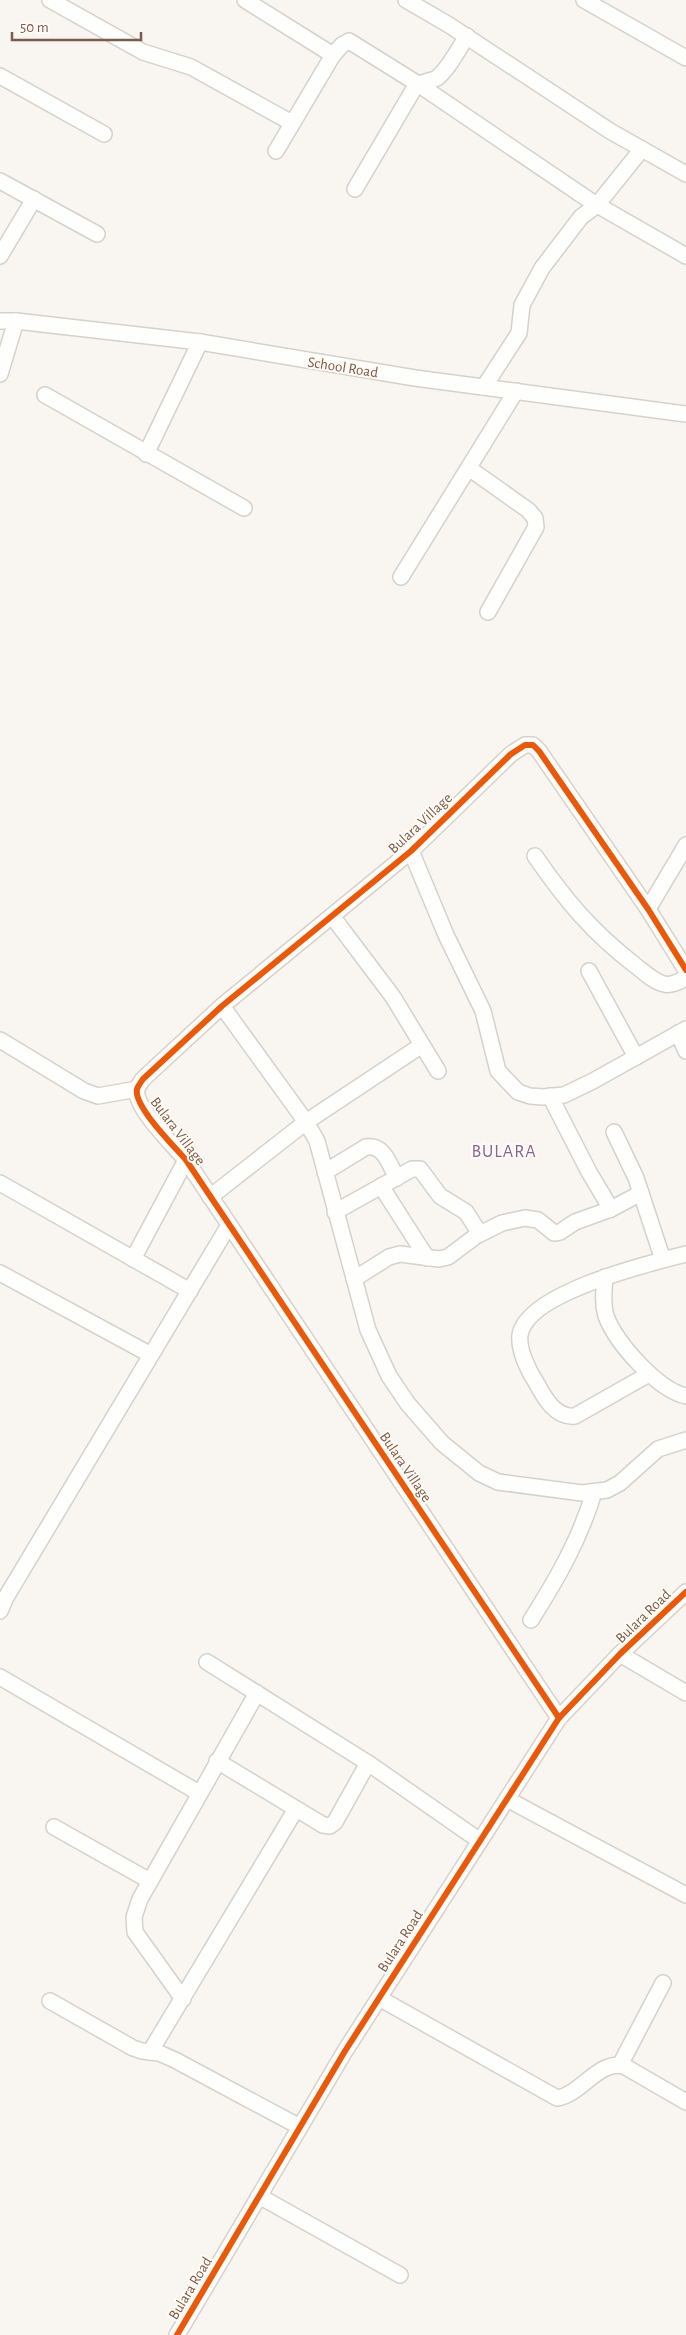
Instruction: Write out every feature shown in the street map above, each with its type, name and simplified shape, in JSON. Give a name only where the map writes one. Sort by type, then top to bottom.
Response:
[{"type":"street","points":[[50,0],[143,52],[191,67],[292,123]]},
{"type":"street","points":[[244,0],[333,55]]},
{"type":"street","points":[[406,0],[467,36],[610,131],[686,174]]},
{"type":"street","points":[[584,0],[686,58]]},
{"type":"street","points":[[355,189],[404,102],[418,84],[434,80],[442,73],[467,36]]},
{"type":"street","points":[[276,151],[333,55],[342,45],[349,41],[418,84],[597,205],[686,256]]},
{"type":"street","points":[[0,76],[104,134]]},
{"type":"street","points":[[484,387],[519,333],[522,305],[531,286],[580,217],[597,205],[642,149]]},
{"type":"street","points":[[0,181],[97,234]]},
{"type":"street","points":[[0,256],[34,199]]},
{"type":"street","name":"School Road","points":[[0,321],[16,321],[200,342],[310,362],[686,414]]},
{"type":"street","points":[[0,374],[16,321]]},
{"type":"street","points":[[146,454],[200,342]]},
{"type":"street","points":[[401,577],[470,469],[516,391]]},
{"type":"street","points":[[44,395],[244,508]]},
{"type":"street","points":[[470,469],[528,510],[535,518],[536,527],[488,612]]},
{"type":"street","name":"Bulara Village","points":[[559,1718],[186,1160],[144,1110],[137,1098],[137,1089],[143,1079],[222,1006],[411,851],[511,754],[525,745],[533,745],[648,909]]},
{"type":"street","points":[[686,845],[648,909],[686,970]]},
{"type":"street","points":[[411,851],[446,935],[483,1011],[498,1070],[518,1092],[530,1096],[564,1095],[682,1031],[686,1051]]},
{"type":"street","points":[[535,856],[564,898],[618,952],[654,980],[664,984],[670,985],[686,978]]},
{"type":"street","points":[[332,916],[393,997],[438,1071]]},
{"type":"street","points":[[588,971],[636,1057]]},
{"type":"street","points":[[222,1006],[306,1122],[317,1141],[368,1330],[389,1376],[408,1404],[442,1443],[479,1473],[498,1482],[531,1488],[582,1493],[607,1490],[620,1483],[658,1449],[686,1440]]},
{"type":"street","points":[[0,1040],[84,1090],[98,1096],[137,1089]]},
{"type":"street","points":[[210,1197],[306,1122],[422,1045]]},
{"type":"street","points":[[550,1096],[589,1172],[611,1209]]},
{"type":"street","points":[[614,1132],[625,1152],[641,1193],[663,1260]]},
{"type":"street","points":[[325,1172],[366,1147],[374,1146],[382,1150],[397,1178]]},
{"type":"street","points":[[133,1259],[186,1160]]},
{"type":"street","points":[[335,1212],[412,1169],[420,1169],[440,1196],[466,1212],[480,1234]]},
{"type":"street","points":[[0,1182],[190,1291]]},
{"type":"street","points":[[381,1186],[427,1258]]},
{"type":"street","points":[[354,1279],[389,1257],[400,1254],[439,1259],[448,1256],[480,1234],[502,1223],[525,1218],[538,1220],[554,1233],[560,1232],[574,1222],[611,1209],[641,1193]]},
{"type":"street","points":[[0,1611],[10,1591],[229,1226]]},
{"type":"street","points":[[649,1374],[575,1416],[566,1417],[555,1410],[530,1374],[520,1336],[522,1328],[534,1313],[570,1291],[605,1277],[686,1254]]},
{"type":"street","points":[[0,1273],[151,1355]]},
{"type":"street","points":[[605,1277],[603,1303],[606,1316],[617,1335],[649,1374],[666,1389],[686,1396]]},
{"type":"street","points":[[531,1620],[563,1568],[585,1521],[594,1492]]},
{"type":"street","name":"Bulara Road","points":[[177,2335],[379,1998],[559,1718],[620,1654],[686,1592]]},
{"type":"street","points":[[620,1654],[686,1693]]},
{"type":"street","points":[[207,1662],[368,1762],[480,1841]]},
{"type":"street","points":[[0,1677],[199,1793]]},
{"type":"street","points":[[183,1999],[135,1932],[134,1917],[140,1899],[217,1761],[257,1694]]},
{"type":"street","points":[[217,1761],[323,1825],[330,1826],[335,1822],[368,1762]]},
{"type":"street","points":[[507,1799],[686,1895]]},
{"type":"street","points":[[150,2052],[296,1809]]},
{"type":"street","points":[[54,1827],[150,1881]]},
{"type":"street","points":[[620,2065],[664,1982]]},
{"type":"street","points":[[379,1998],[557,2098],[567,2096],[605,2068],[616,2064],[686,2102]]},
{"type":"street","points":[[50,2001],[133,2048],[159,2053],[175,2060],[300,2127]]},
{"type":"street","points":[[259,2196],[400,2274]]},
{"type":"cycle path","points":[[559,1718],[186,1160],[148,1116],[141,1105],[137,1089],[143,1079],[222,1006],[411,851],[511,754],[525,745],[533,745],[539,751],[648,909],[686,970]]},
{"type":"cycle path","points":[[177,2335],[345,2051],[559,1718],[620,1654],[686,1592]]},
{"type":"district","name":"BULARA","points":[[504,1151]]}]
